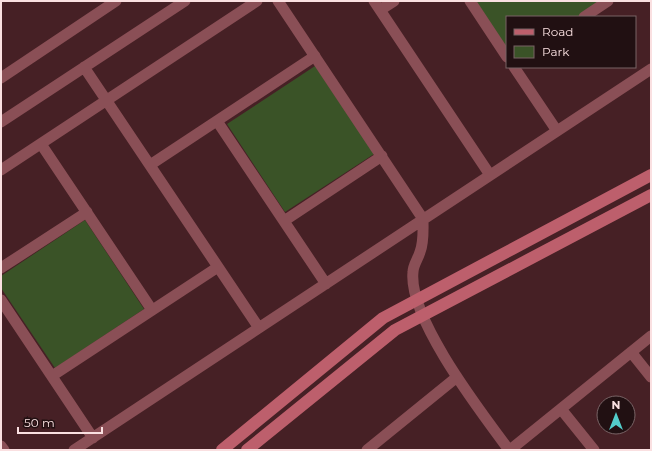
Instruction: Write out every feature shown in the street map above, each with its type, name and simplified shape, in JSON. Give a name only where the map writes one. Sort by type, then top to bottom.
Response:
[{"type":"street","points":[[1,78],[116,1]]},
{"type":"street","points":[[1,170],[257,1]]},
{"type":"street","points":[[278,1],[423,219],[423,241],[412,272],[416,300],[422,316],[457,378],[509,450],[651,336]]},
{"type":"street","points":[[394,1],[377,6],[490,175]]},
{"type":"street","points":[[470,1],[506,55]]},
{"type":"street","points":[[586,16],[608,1]]},
{"type":"street","points":[[1,122],[179,3]]},
{"type":"street","points":[[150,165],[315,56]]},
{"type":"street","points":[[84,67],[259,328]]},
{"type":"street","points":[[515,68],[556,131]]},
{"type":"street","points":[[74,450],[651,69]]},
{"type":"street","points":[[217,121],[326,284]]},
{"type":"street","points":[[41,144],[152,310]]},
{"type":"street","points":[[284,221],[382,156]]},
{"type":"street","points":[[222,450],[383,318],[651,175]]},
{"type":"street","points":[[247,450],[394,330],[651,195]]},
{"type":"street","points":[[1,268],[87,212]]},
{"type":"street","points":[[52,376],[218,267]]},
{"type":"street","points":[[1,300],[93,438]]},
{"type":"street","points":[[631,352],[651,377]]},
{"type":"street","points":[[367,450],[457,378]]},
{"type":"street","points":[[561,409],[594,450]]},
{"type":"street","points":[[1,446],[4,450]]},
{"type":"green space","points":[[476,1],[601,1],[578,16],[506,16],[506,46]]},
{"type":"green space","points":[[315,66],[374,154],[285,212],[227,124]]},
{"type":"green space","points":[[85,220],[144,309],[55,368],[1,288],[1,276]]}]
